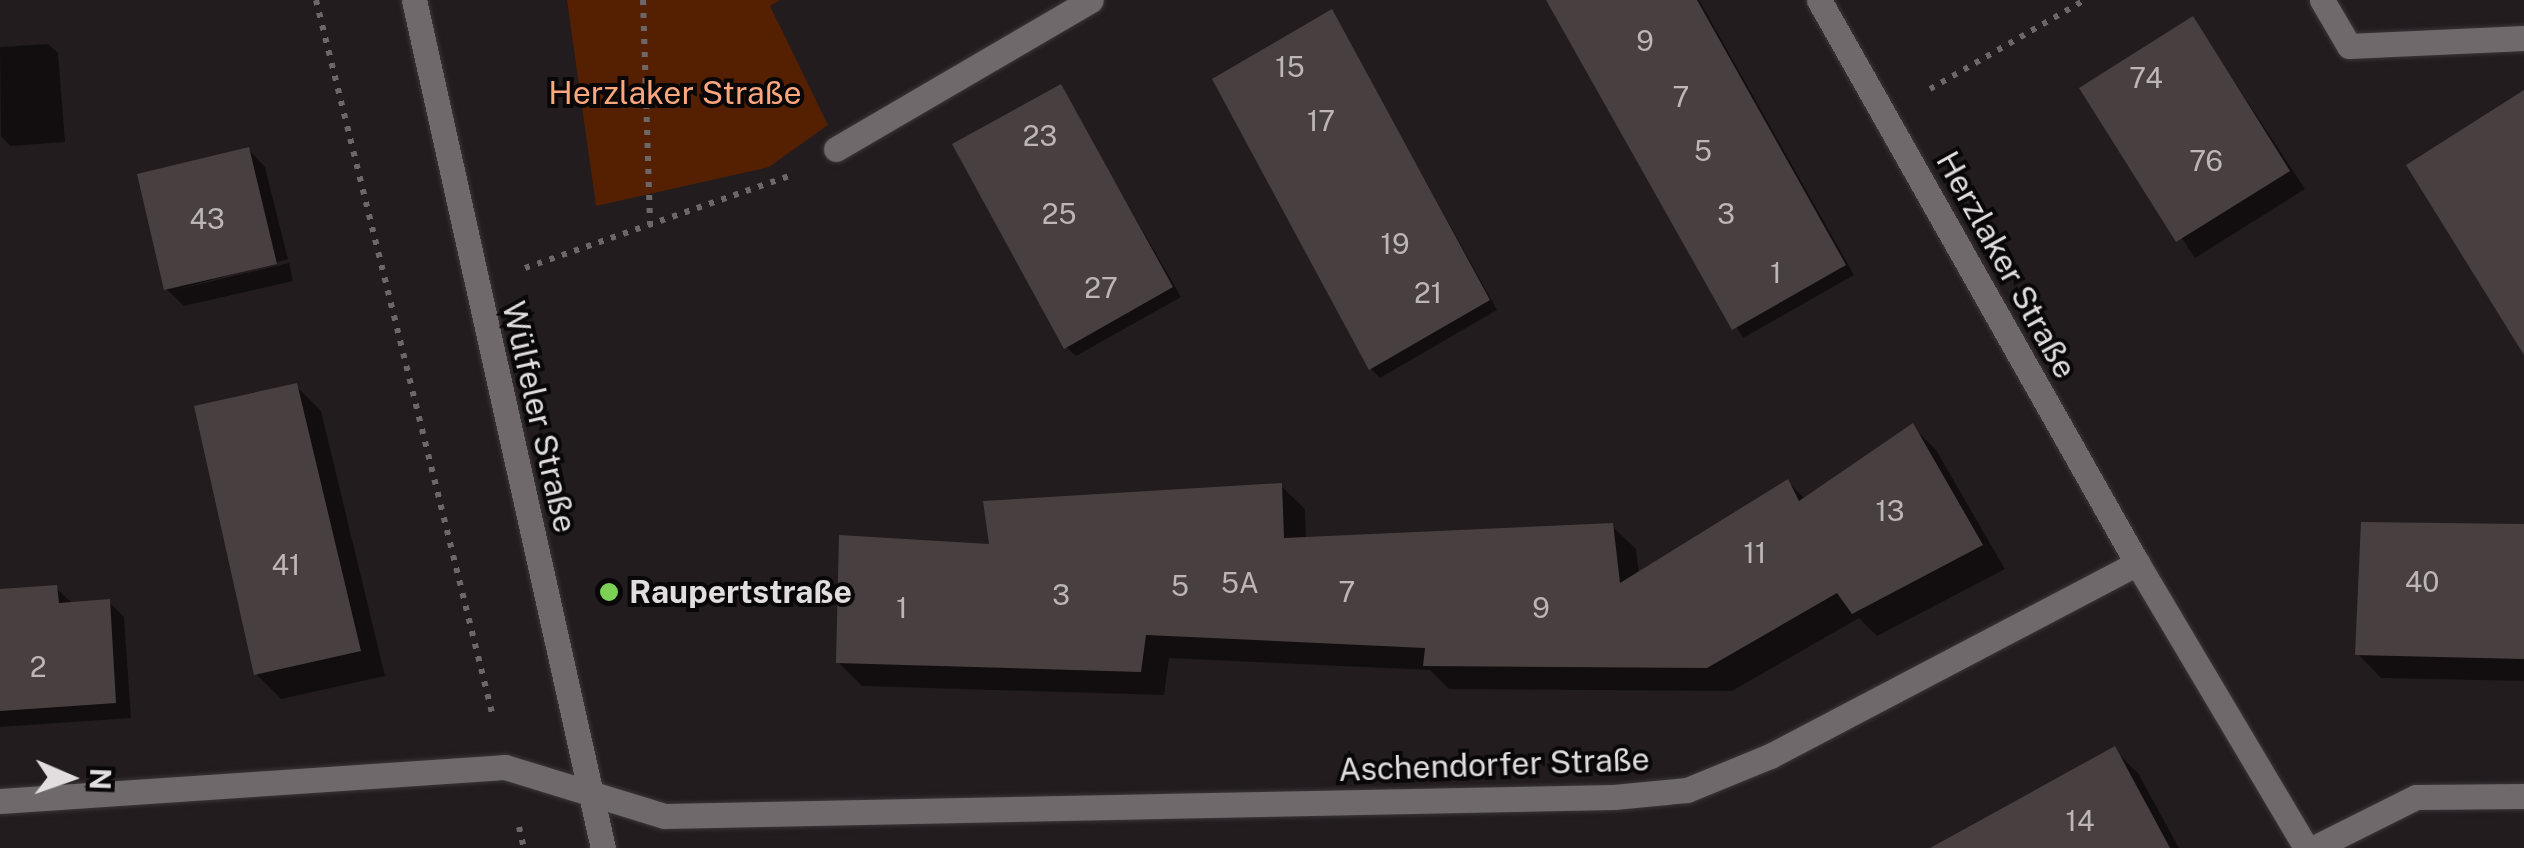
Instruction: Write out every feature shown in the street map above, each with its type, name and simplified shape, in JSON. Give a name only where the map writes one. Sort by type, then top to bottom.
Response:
[{"type":"street","name":"Wülfeler Straße","points":[[414,0],[474,286],[603,848]]},
{"type":"street","points":[[836,149],[1091,0]]},
{"type":"street","name":"Herzlaker Straße","points":[[1819,0],[2137,563]]},
{"type":"street","points":[[2322,0],[2349,46],[2524,38]]},
{"type":"street","points":[[2137,563],[2310,848],[2416,797],[2524,796]]},
{"type":"street","name":"Aschendorfer Straße","points":[[591,791],[664,816],[1594,798],[1687,790],[1770,756],[2137,563]]},
{"type":"street","points":[[0,801],[505,767],[591,791]]},
{"type":"path","points":[[316,0],[524,848]]},
{"type":"path","points":[[643,0],[650,225]]},
{"type":"path","points":[[1885,116],[2085,0]]},
{"type":"path","points":[[474,286],[779,182],[836,149]]},
{"type":"green space","name":"Herzlaker Straße","points":[[567,0],[780,0],[770,6],[828,125],[769,167],[596,206]]},
{"type":"building","points":[[1546,0],[1697,0],[1846,265],[1732,330]]},
{"type":"building","points":[[1332,9],[1490,300],[1369,370],[1212,79]]},
{"type":"building","points":[[2193,16],[2290,171],[2176,242],[2079,88]]},
{"type":"building","points":[[1061,84],[1173,287],[1064,349],[952,144]]},
{"type":"building","points":[[2524,90],[2524,355],[2406,165]]},
{"type":"building","points":[[249,147],[277,264],[164,290],[137,174]]},
{"type":"building","points":[[297,383],[361,651],[254,675],[194,406]]},
{"type":"building","points":[[1913,423],[1983,545],[1852,614],[1837,593],[1707,668],[1423,666],[1425,648],[1146,635],[1141,672],[836,663],[839,535],[989,544],[983,501],[1282,483],[1284,538],[1613,523],[1620,583],[1788,479],[1799,501]]},
{"type":"building","points":[[2361,522],[2524,524],[2524,659],[2355,655]]},
{"type":"building","points":[[57,585],[59,603],[110,599],[116,703],[0,711],[0,589]]},
{"type":"building","points":[[2115,746],[2170,848],[1930,848]]},
{"type":"place","name":"Raupertstraße","points":[[609,592]]}]
